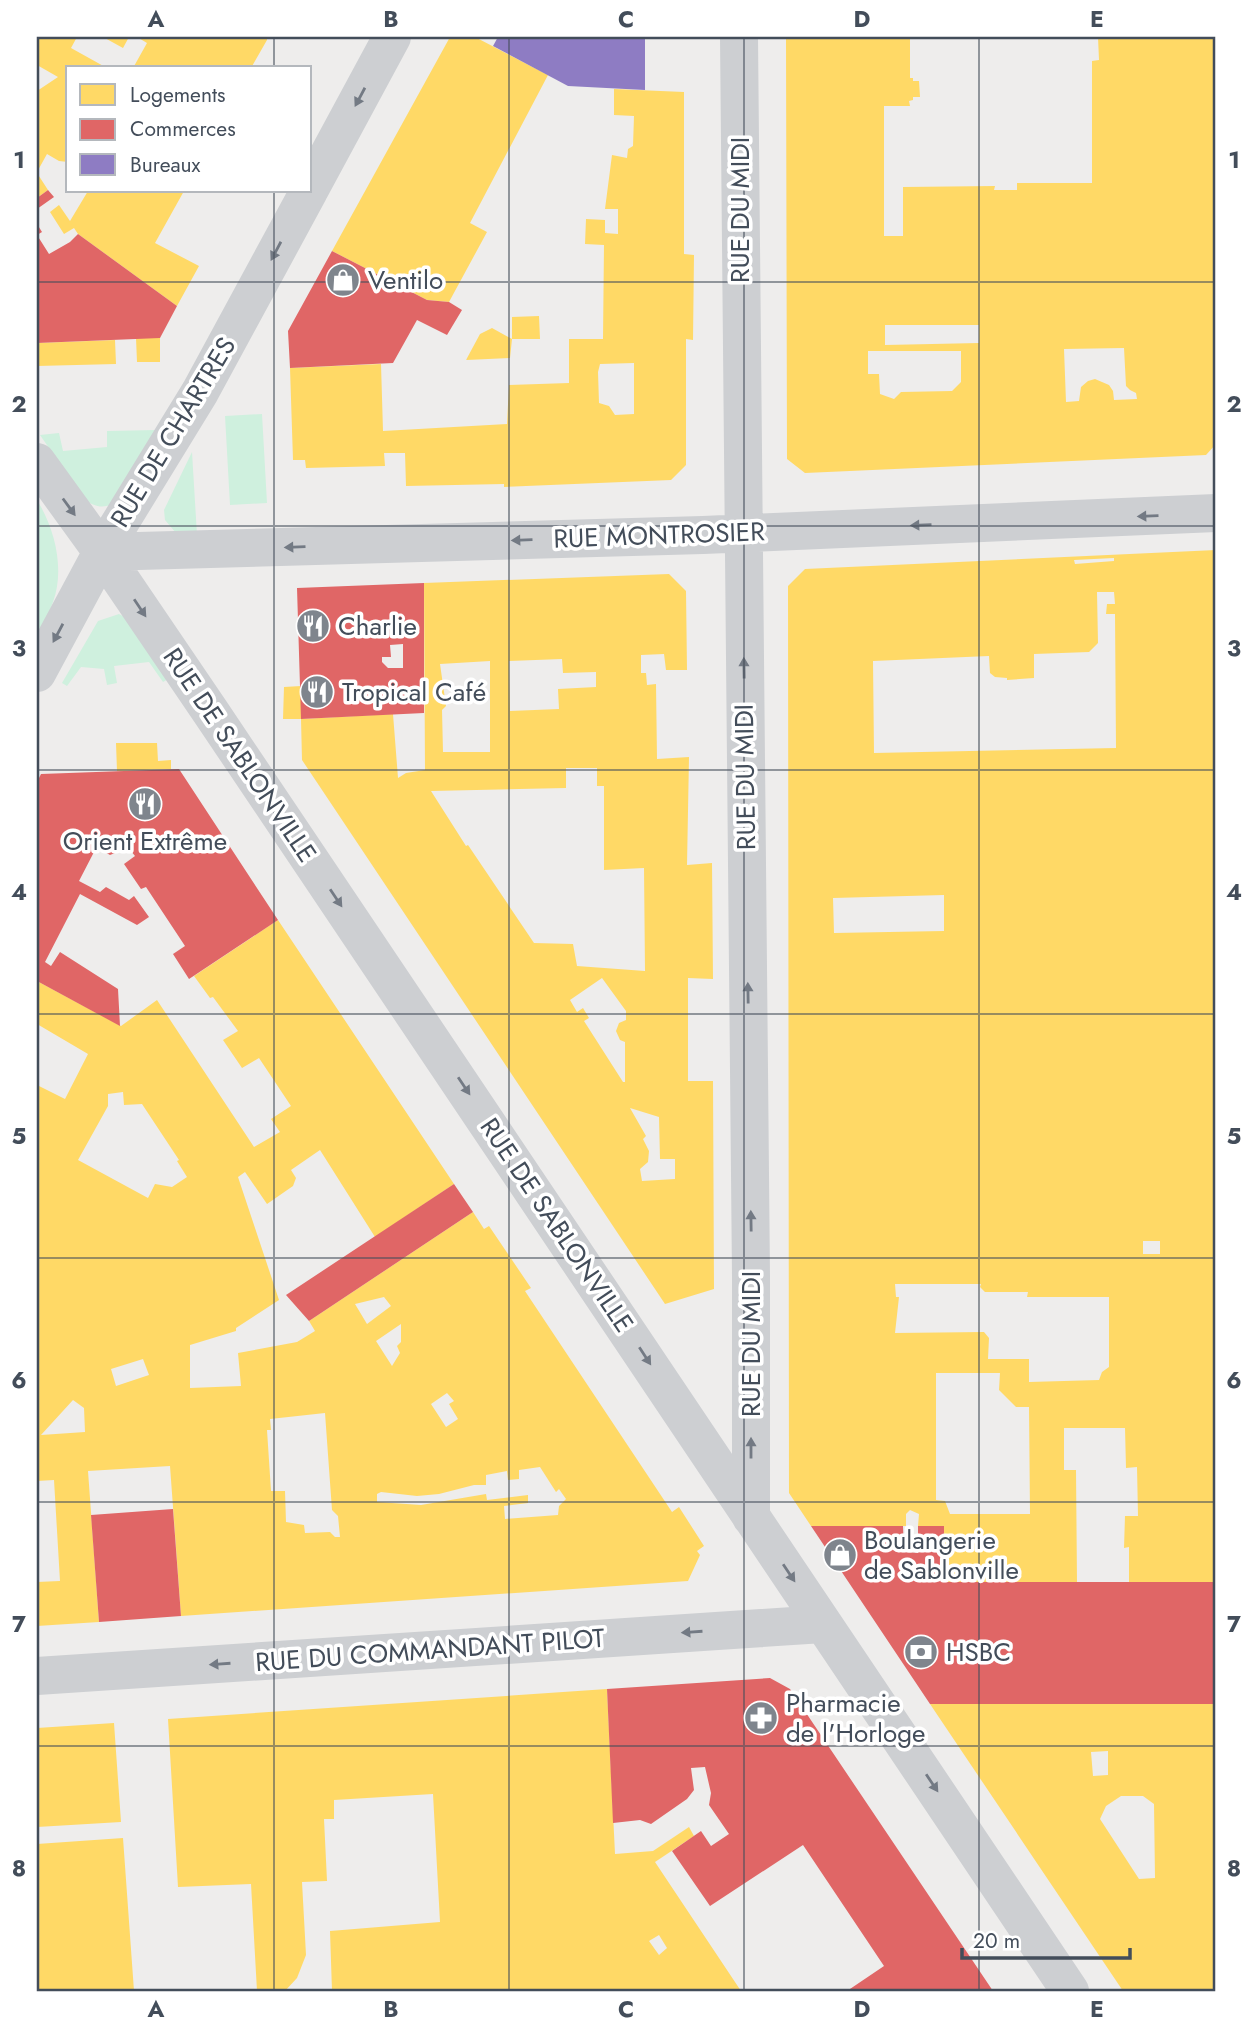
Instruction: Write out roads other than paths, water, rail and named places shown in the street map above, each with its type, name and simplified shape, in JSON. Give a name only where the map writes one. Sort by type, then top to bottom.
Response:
[{"type":"street","name":"RUE DE CHARTRES","points":[[312,184],[392,37]]},
{"type":"street","name":"RUE DU MIDI","points":[[739,37],[751,1517]]},
{"type":"street","name":"RUE DE CHARTRES","points":[[37,673],[102,551],[200,392],[308,192]]},
{"type":"street","name":"RUE DE SABLONVILLE","points":[[37,462],[102,551],[1070,1991]]},
{"type":"street","name":"RUE MONTROSIER","points":[[102,551],[743,533],[1216,513]]},
{"type":"street","name":"RUE DU COMMANDANT PILOT","points":[[37,1676],[823,1624]]},
{"type":"place","name":"Ventilo","points":[[343,280]]},
{"type":"place","name":"Charlie","points":[[313,626]]},
{"type":"place","name":"Tropical Café","points":[[317,692]]},
{"type":"place","name":"Orient Extrême","points":[[145,804]]},
{"type":"place","name":"Boulangerie de Sablonville","points":[[840,1555]]},
{"type":"place","name":"HSBC","points":[[921,1652]]},
{"type":"place","name":"Pharmacie de l'Horloge","points":[[761,1718]]}]
